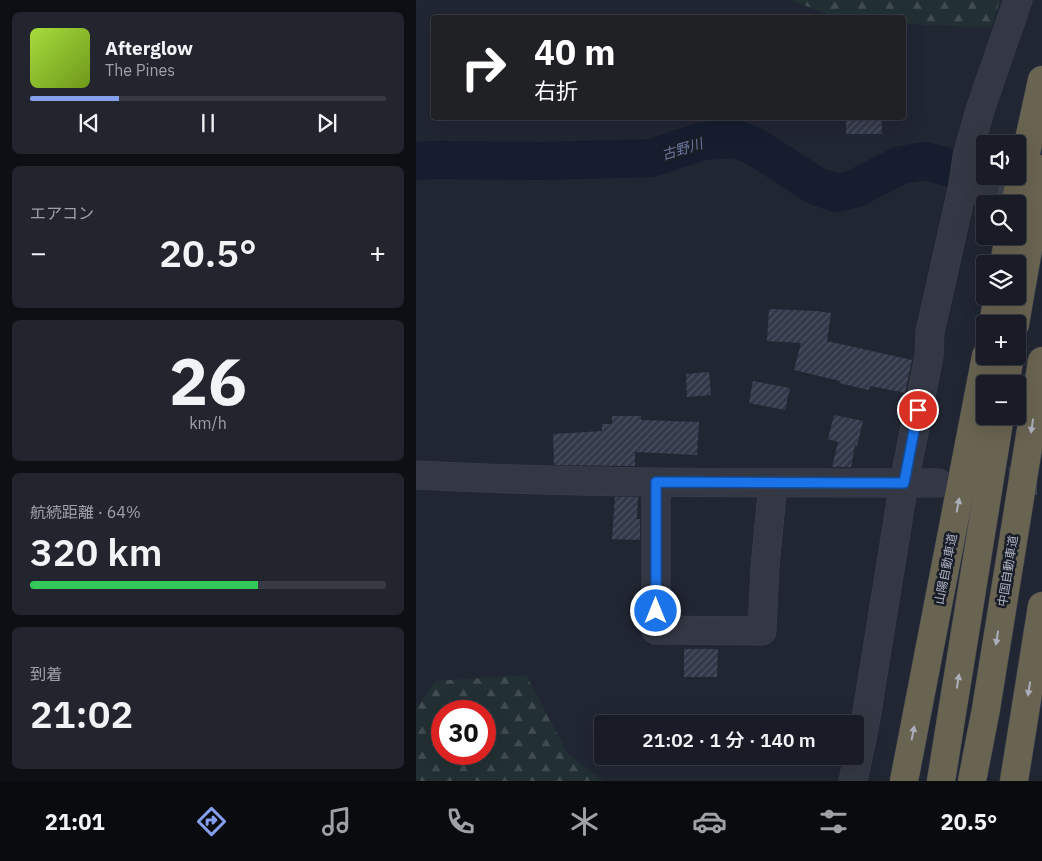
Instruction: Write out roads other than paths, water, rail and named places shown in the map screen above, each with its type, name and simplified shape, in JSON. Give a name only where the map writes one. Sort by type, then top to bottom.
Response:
[{"type":"highway","points":[[1018,195],[1042,80]]},
{"type":"highway","points":[[1017,315],[1042,169]]},
{"type":"highway","name":"中国自動車道","points":[[972,781],[1042,361]]},
{"type":"highway","name":"山陽自動車道","points":[[904,781],[984,365]]},
{"type":"highway","points":[[940,781],[954,708],[999,425]]},
{"type":"highway","points":[[1014,781],[1042,606]]},
{"type":"street","points":[[853,781],[865,724],[904,483],[928,356],[930,332],[973,190],[967,156],[981,107],[1018,0]]},
{"type":"street","points":[[416,475],[656,482],[938,483]]},
{"type":"street","points":[[656,482],[656,630],[762,631],[765,566],[773,483]]},
{"type":"waterway","name":"古野川","points":[[416,161],[544,161],[652,158],[703,141],[736,139],[754,146],[816,186],[836,193],[854,189],[901,165],[925,161],[976,174]]},
{"type":"tunnel","points":[[984,190],[1040,200]]},
{"type":"tunnel","points":[[967,482],[1042,481]]}]
